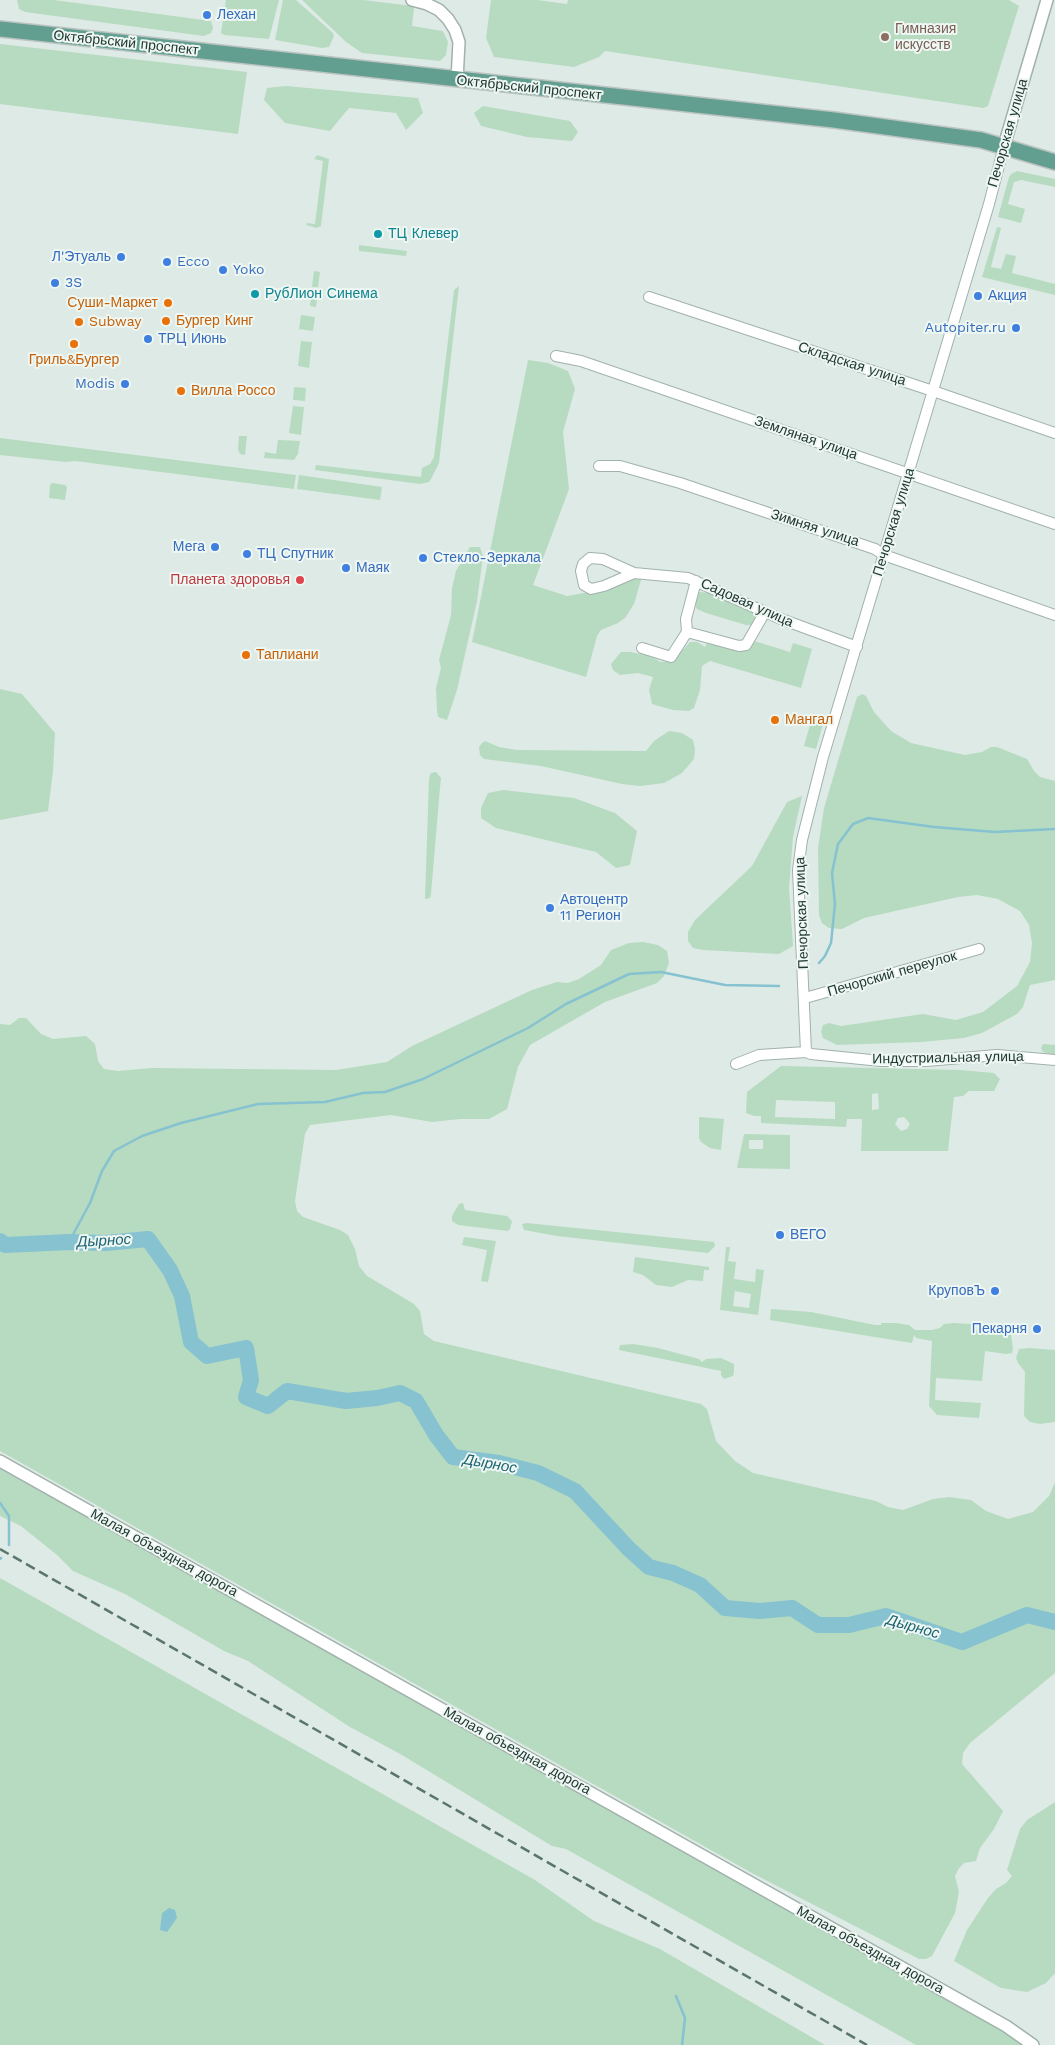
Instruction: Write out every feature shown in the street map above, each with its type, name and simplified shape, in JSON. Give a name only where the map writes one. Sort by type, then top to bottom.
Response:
[{"type":"main road","name":"Октябрьский проспект","points":[[0,29],[834,120],[981,140],[1055,162]]},
{"type":"street","points":[[412,0],[439,10],[455,30],[458,42],[457,80]]},
{"type":"street","name":"Печорская улица","points":[[809,1053],[799,858],[807,818],[823,757],[909,473],[1047,0]]},
{"type":"street","name":"Складская улица","points":[[649,297],[933,391],[1055,434]]},
{"type":"street","name":"Земляная улица","points":[[556,356],[581,361],[1055,524]]},
{"type":"street","name":"Зимняя улица","points":[[599,466],[620,466],[680,484],[875,549],[884,555],[1055,615]]},
{"type":"street","name":"Садовая улица","points":[[634,573],[604,586],[591,589],[584,585],[581,571],[583,564],[590,558],[602,559],[634,573],[688,578],[765,612],[857,647]]},
{"type":"street","points":[[642,648],[671,656],[687,632],[686,619],[696,581]]},
{"type":"street","points":[[687,632],[739,646],[746,645],[765,612]]},
{"type":"street","name":"Печорский переулок","points":[[805,998],[979,949]]},
{"type":"street","points":[[736,1064],[759,1055],[809,1053]]},
{"type":"street","name":"Индустриальная улица","points":[[809,1053],[881,1061],[926,1061],[997,1055],[1055,1060]]},
{"type":"street","name":"Малая объездная дорога","points":[[0,1461],[1006,2026],[1033,2045]]},
{"type":"green space","points":[[17,0],[54,0],[211,21],[213,28],[211,33],[204,36],[25,12],[19,9]]},
{"type":"green space","points":[[226,0],[279,0],[269,39],[224,35],[221,33]]},
{"type":"green space","points":[[283,0],[296,0],[333,33],[334,36],[329,47],[322,48],[275,40]]},
{"type":"green space","points":[[302,0],[363,0],[413,6],[412,26],[443,31],[448,42],[446,55],[440,61],[362,53],[346,42]]},
{"type":"green space","points":[[491,0],[537,0],[567,4],[568,0],[1009,0],[1019,6],[988,106],[983,108],[605,51],[599,57],[574,67],[494,57],[486,38]]},
{"type":"green space","points":[[0,44],[247,72],[238,134],[0,104]]},
{"type":"green space","points":[[286,86],[418,98],[423,113],[406,130],[396,113],[349,108],[330,131],[285,123],[264,100],[267,88]]},
{"type":"green space","points":[[483,106],[570,121],[578,132],[572,141],[527,137],[481,126],[474,113]]},
{"type":"green space","points":[[317,155],[329,159],[321,226],[317,228],[306,225],[307,223],[315,224],[323,161],[314,159]]},
{"type":"green space","points":[[1017,171],[1055,179],[1055,187],[1021,180],[1014,182],[1008,204],[1025,209],[1021,223],[998,217],[1009,177]]},
{"type":"green space","points":[[997,227],[1001,228],[991,267],[1001,269],[1006,254],[1016,256],[1012,273],[1055,284],[1055,295],[982,277]]},
{"type":"green space","points":[[359,245],[407,251],[406,256],[359,251]]},
{"type":"green space","points":[[314,271],[320,272],[318,287],[312,287]]},
{"type":"green space","points":[[459,286],[439,463],[429,482],[420,484],[315,470],[316,465],[421,477],[422,468],[430,464],[434,457],[454,290]]},
{"type":"green space","points":[[312,291],[318,292],[316,307],[310,306]]},
{"type":"green space","points":[[301,315],[315,317],[313,331],[299,329]]},
{"type":"green space","points":[[301,341],[312,342],[309,368],[298,366]]},
{"type":"green space","points":[[528,360],[548,363],[568,371],[575,389],[563,432],[569,489],[533,585],[567,596],[590,592],[639,577],[641,580],[634,604],[625,618],[601,630],[597,636],[586,677],[472,642]]},
{"type":"green space","points":[[294,387],[306,388],[305,401],[293,400]]},
{"type":"green space","points":[[293,406],[304,407],[301,435],[289,433]]},
{"type":"green space","points":[[239,436],[247,436],[245,455],[240,454],[238,449]]},
{"type":"green space","points":[[0,438],[296,475],[294,489],[75,461],[66,462],[0,455]]},
{"type":"green space","points":[[278,440],[300,441],[298,454],[294,460],[264,458],[265,452],[276,454]]},
{"type":"green space","points":[[299,475],[382,487],[380,500],[297,489]]},
{"type":"green space","points":[[52,483],[67,487],[65,500],[49,498],[50,485]]},
{"type":"green space","points":[[470,547],[480,547],[483,556],[477,601],[457,690],[447,720],[438,717],[437,710],[436,688],[441,668],[439,660],[451,615],[452,588],[456,571]]},
{"type":"green space","points":[[698,592],[711,593],[751,611],[757,617],[752,625],[746,625],[706,613],[697,609],[694,604]]},
{"type":"green space","points":[[708,641],[742,649],[750,648],[754,641],[790,652],[793,643],[812,649],[801,688],[710,661],[702,666],[700,690],[694,708],[689,711],[673,710],[652,704],[649,690],[653,677],[638,673],[620,675],[613,670],[611,664],[621,652],[646,655],[660,662],[673,661],[690,642],[697,642],[705,647]]},
{"type":"green space","points":[[0,689],[22,694],[55,733],[48,811],[0,820]]},
{"type":"green space","points":[[862,694],[866,696],[874,712],[891,731],[911,743],[965,755],[997,747],[1027,759],[1040,777],[1055,781],[1055,980],[1030,985],[1023,1007],[1017,1014],[982,1033],[964,1038],[921,1042],[837,1045],[823,1038],[821,1031],[823,1025],[829,1023],[841,1026],[923,1014],[956,1020],[983,1012],[1017,986],[1030,962],[1032,943],[1029,925],[1020,911],[998,899],[977,895],[958,897],[864,918],[842,929],[829,928],[822,923],[819,915],[818,848],[824,808],[857,697]]},
{"type":"green space","points":[[811,721],[823,724],[816,749],[804,746]]},
{"type":"green space","points":[[669,731],[682,733],[693,740],[695,749],[694,759],[682,773],[664,783],[640,786],[622,784],[541,766],[484,759],[480,755],[479,747],[485,741],[499,747],[517,750],[646,751],[654,741]]},
{"type":"green space","points":[[436,772],[441,778],[431,894],[430,898],[425,899],[429,778],[431,773]]},
{"type":"green space","points":[[503,790],[574,798],[615,813],[637,831],[630,865],[616,868],[596,852],[496,828],[481,818],[481,808],[488,793]]},
{"type":"green space","points":[[802,796],[793,837],[789,888],[793,946],[779,954],[693,948],[688,941],[688,932],[695,920],[752,866],[787,802]]},
{"type":"green space","points":[[643,942],[658,945],[667,951],[669,963],[664,976],[657,983],[605,1002],[530,1045],[518,1067],[507,1109],[489,1119],[460,1119],[432,1122],[391,1115],[310,1125],[305,1134],[295,1201],[297,1211],[303,1217],[340,1230],[348,1235],[355,1249],[359,1266],[367,1276],[414,1304],[420,1311],[424,1334],[434,1341],[701,1404],[707,1409],[716,1441],[735,1461],[753,1473],[876,1501],[888,1507],[903,1510],[933,1499],[949,1497],[971,1500],[986,1511],[1008,1519],[1033,1512],[1049,1496],[1055,1482],[1055,1673],[970,1743],[963,1753],[962,1764],[1003,1811],[994,1829],[980,1848],[976,1861],[964,1863],[959,1868],[955,1876],[959,1892],[955,1913],[932,1956],[926,1959],[919,1959],[750,1872],[0,1451],[0,1024],[10,1025],[19,1018],[26,1018],[41,1034],[53,1039],[86,1036],[95,1044],[98,1061],[104,1069],[118,1071],[152,1068],[336,1070],[387,1062],[412,1046],[532,990],[557,982],[568,983],[579,979],[601,965],[611,950],[629,943]]},
{"type":"green space","points":[[1043,1044],[1055,1045],[1055,1055],[1043,1052],[1041,1048]]},
{"type":"green space","points":[[781,1066],[960,1070],[994,1073],[1000,1079],[994,1091],[969,1091],[963,1096],[954,1097],[948,1151],[861,1151],[862,1119],[847,1119],[846,1127],[761,1123],[761,1116],[746,1113],[747,1092]],"holes":[[[878,1093],[879,1109],[872,1110],[872,1094]],[[776,1100],[835,1102],[835,1119],[775,1117]],[[904,1117],[910,1124],[907,1129],[901,1131],[895,1124],[898,1118]]]},
{"type":"green space","points":[[699,1117],[724,1119],[721,1150],[710,1148],[701,1142],[699,1138]]},
{"type":"green space","points":[[744,1134],[790,1135],[790,1169],[737,1168]],"holes":[[[749,1140],[763,1140],[763,1149],[749,1149]]]},
{"type":"green space","points":[[463,1203],[465,1210],[507,1216],[512,1221],[510,1229],[508,1231],[458,1225],[452,1221],[452,1216],[459,1204]]},
{"type":"green space","points":[[522,1224],[714,1242],[715,1246],[708,1253],[557,1236],[524,1230]]},
{"type":"green space","points":[[464,1237],[496,1241],[488,1282],[481,1281],[487,1250],[462,1245]]},
{"type":"green space","points":[[726,1247],[730,1247],[728,1261],[736,1262],[734,1279],[755,1282],[756,1269],[764,1270],[758,1315],[720,1310]],"holes":[[[735,1291],[751,1294],[749,1308],[733,1306]]]},
{"type":"green space","points":[[635,1257],[709,1267],[709,1270],[704,1270],[703,1281],[688,1280],[672,1287],[656,1285],[643,1275],[633,1272]]},
{"type":"green space","points":[[771,1309],[811,1312],[875,1325],[895,1323],[909,1325],[915,1330],[932,1330],[940,1328],[944,1324],[953,1323],[972,1324],[977,1331],[984,1326],[990,1326],[1011,1334],[1013,1349],[1012,1353],[1006,1354],[985,1351],[982,1381],[936,1378],[935,1400],[981,1403],[979,1418],[937,1415],[929,1406],[932,1341],[916,1338],[914,1335],[912,1343],[770,1320]]},
{"type":"green space","points":[[633,1344],[658,1348],[699,1359],[702,1362],[706,1359],[721,1358],[734,1364],[733,1376],[724,1379],[721,1371],[619,1350],[620,1345]]},
{"type":"green space","points":[[1019,1349],[1055,1350],[1055,1422],[1040,1424],[1030,1422],[1024,1416],[1025,1372],[1016,1358]]},
{"type":"green space","points":[[0,1469],[273,1619],[1003,2032],[1022,2045],[916,2045],[566,1849],[552,1846],[402,1755],[350,1727],[248,1661],[224,1651],[125,1594],[73,1571],[57,1555],[21,1526],[0,1516]]},
{"type":"green space","points":[[0,1578],[535,1880],[594,1921],[660,1949],[825,2045],[0,2045]]},
{"type":"green space","points":[[1055,1802],[1055,1973],[1046,1983],[1027,1992],[1001,1988],[954,1961],[967,1930],[988,1898],[1012,1876],[1007,1870],[1020,1829],[1027,1820]]},
{"type":"water","points":[[169,1908],[175,1910],[177,1918],[167,1932],[160,1930],[162,1913]]},
{"type":"waterway","points":[[819,963],[825,956],[831,943],[835,904],[832,873],[838,844],[853,824],[868,818],[934,827],[995,832],[1055,829]]},
{"type":"waterway","points":[[69,1242],[90,1203],[102,1171],[114,1151],[142,1136],[181,1123],[258,1104],[325,1102],[363,1093],[385,1092],[423,1079],[528,1028],[566,1004],[629,974],[661,972],[725,985],[779,986]]},
{"type":"waterway","name":"Дырнос","points":[[0,1241],[5,1245],[69,1242],[106,1243],[148,1239],[170,1270],[182,1296],[191,1342],[207,1356],[246,1348],[251,1380],[246,1397],[268,1406],[287,1391],[346,1401],[377,1398],[400,1393],[416,1401],[436,1435],[453,1457],[499,1463],[538,1473],[575,1491],[629,1549],[649,1567],[673,1573],[700,1585],[725,1608],[760,1611],[792,1608],[818,1625],[849,1625],[886,1616],[962,1642],[1027,1615],[1055,1622]]},
{"type":"waterway","points":[[0,1503],[9,1516],[9,1545]]},
{"type":"waterway","points":[[676,1996],[685,2018],[682,2045]]},
{"type":"railway","points":[[0,1549],[867,2045]]},
{"type":"place","name":"Лехан","points":[[207,15]]},
{"type":"place","name":"Гимназия искусств","points":[[885,37]]},
{"type":"place","name":"ТЦ Клевер","points":[[378,234]]},
{"type":"place","name":"Л'Этуаль","points":[[121,257]]},
{"type":"place","name":"Ecco","points":[[167,262]]},
{"type":"place","name":"Yoko","points":[[223,270]]},
{"type":"place","name":"3S","points":[[55,283]]},
{"type":"place","name":"РубЛион Синема","points":[[255,294]]},
{"type":"place","name":"Акция","points":[[978,296]]},
{"type":"place","name":"Суши-Маркет","points":[[168,303]]},
{"type":"place","name":"Бургер Кинг","points":[[166,321]]},
{"type":"place","name":"Subway","points":[[79,322]]},
{"type":"place","name":"Autopiter.ru","points":[[1016,328]]},
{"type":"place","name":"ТРЦ Июнь","points":[[148,339]]},
{"type":"place","name":"Гриль&Бургер","points":[[74,344]]},
{"type":"place","name":"Modis","points":[[125,384]]},
{"type":"place","name":"Вилла Россо","points":[[181,391]]},
{"type":"place","name":"Мега","points":[[215,547]]},
{"type":"place","name":"ТЦ Спутник","points":[[247,554]]},
{"type":"place","name":"Стекло-Зеркала","points":[[423,558]]},
{"type":"place","name":"Маяк","points":[[346,568]]},
{"type":"place","name":"Планета здоровья","points":[[300,580]]},
{"type":"place","name":"Таплиани","points":[[246,655]]},
{"type":"place","name":"Мангал","points":[[775,720]]},
{"type":"place","name":"Автоцентр 11 Регион","points":[[550,908]]},
{"type":"place","name":"ВЕГО","points":[[780,1235]]},
{"type":"place","name":"КруповЪ","points":[[995,1291]]},
{"type":"place","name":"Пекарня","points":[[1037,1329]]}]
